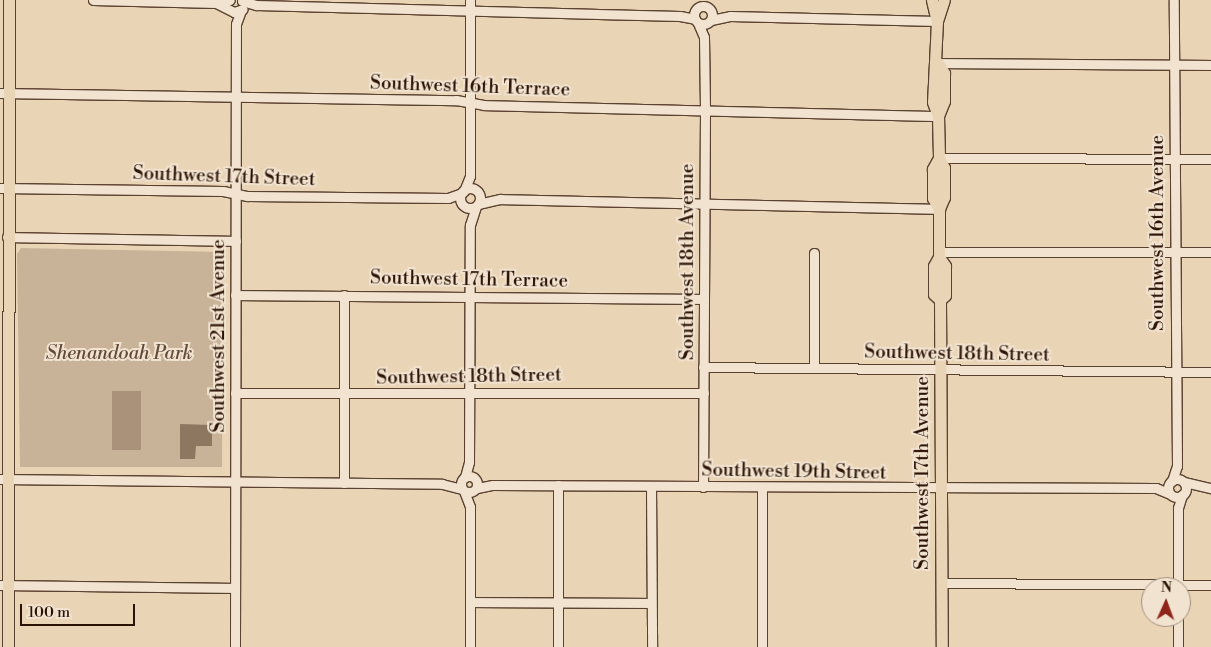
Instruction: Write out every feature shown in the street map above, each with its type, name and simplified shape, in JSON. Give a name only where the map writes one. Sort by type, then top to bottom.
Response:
[{"type":"main road","points":[[8,647],[4,585],[3,369],[7,237],[4,188],[4,93],[9,0]]},
{"type":"main road","name":"Southwest 17th Avenue","points":[[932,0],[937,21],[938,63],[932,72],[933,102],[938,116],[939,158],[933,169],[933,198],[939,209],[940,254],[934,276],[934,294],[940,300],[942,647]]},
{"type":"main road","name":"Southwest 17th Avenue","points":[[937,21],[944,0]]},
{"type":"street","points":[[93,0],[242,5],[298,3],[383,4],[470,11],[680,16],[703,12],[730,16],[937,21]]},
{"type":"street","points":[[470,0],[470,176],[463,192],[463,205],[470,225]]},
{"type":"street","name":"Southwest 16th Avenue","points":[[1171,495],[1171,482],[1176,466],[1174,0]]},
{"type":"street","name":"Southwest 21st Avenue","points":[[230,4],[236,24],[233,481],[235,647]]},
{"type":"street","name":"Southwest 21st Avenue","points":[[236,24],[242,5]]},
{"type":"street","name":"Southwest 18th Avenue","points":[[703,12],[703,487]]},
{"type":"street","points":[[938,63],[1211,64]]},
{"type":"street","name":"Southwest 16th Terrace","points":[[4,93],[470,102],[938,116]]},
{"type":"street","points":[[939,158],[1211,159]]},
{"type":"street","points":[[470,176],[478,192],[477,205],[470,225],[469,462],[472,482],[470,507],[470,647]]},
{"type":"street","name":"Southwest 17th Street","points":[[4,188],[448,198],[463,192],[478,192]]},
{"type":"street","points":[[478,192],[495,199]]},
{"type":"street","name":"Southwest 17th Street","points":[[448,198],[463,205],[477,205]]},
{"type":"street","points":[[477,205],[495,199],[939,209]]},
{"type":"street","points":[[7,237],[236,241]]},
{"type":"street","points":[[940,254],[1211,252]]},
{"type":"street","points":[[814,253],[814,368]]},
{"type":"street","name":"Southwest 17th Terrace","points":[[235,295],[703,299]]},
{"type":"street","points":[[344,295],[344,483]]},
{"type":"street","name":"Southwest 18th Street","points":[[703,367],[1211,372]]},
{"type":"street","name":"Southwest 18th Street","points":[[235,393],[704,393]]},
{"type":"street","name":"Southwest 16th Avenue","points":[[1176,466],[1183,481]]},
{"type":"street","points":[[4,479],[442,484],[472,482]]},
{"type":"street","points":[[1178,577],[1178,508],[1183,494],[1183,481],[1201,488]]},
{"type":"street","name":"Southwest 19th Street","points":[[472,482],[493,485],[762,488],[1156,488],[1171,482],[1183,481]]},
{"type":"street","points":[[463,490],[472,482]]},
{"type":"street","points":[[442,484],[463,490]]},
{"type":"street","points":[[558,486],[558,647]]},
{"type":"street","points":[[651,486],[652,647]]},
{"type":"street","points":[[762,488],[762,647]]},
{"type":"street","name":"Southwest 19th Street","points":[[1156,488],[1171,495]]},
{"type":"street","points":[[1178,508],[1171,495],[1183,494],[1201,488],[1211,488]]},
{"type":"street","points":[[463,490],[470,507]]},
{"type":"street","points":[[942,583],[1141,586]]},
{"type":"street","points":[[4,585],[234,588]]},
{"type":"street","points":[[1191,586],[1211,585]]},
{"type":"street","points":[[470,602],[651,603]]},
{"type":"street","points":[[1178,627],[1178,647]]},
{"type":"green space","name":"Shenandoah Park","points":[[21,248],[223,252],[222,467],[20,467],[17,254]]},
{"type":"shaded area","points":[[112,391],[141,391],[141,450],[112,450]]},
{"type":"building","points":[[180,424],[212,425],[212,446],[196,446],[195,459],[180,459]]}]
